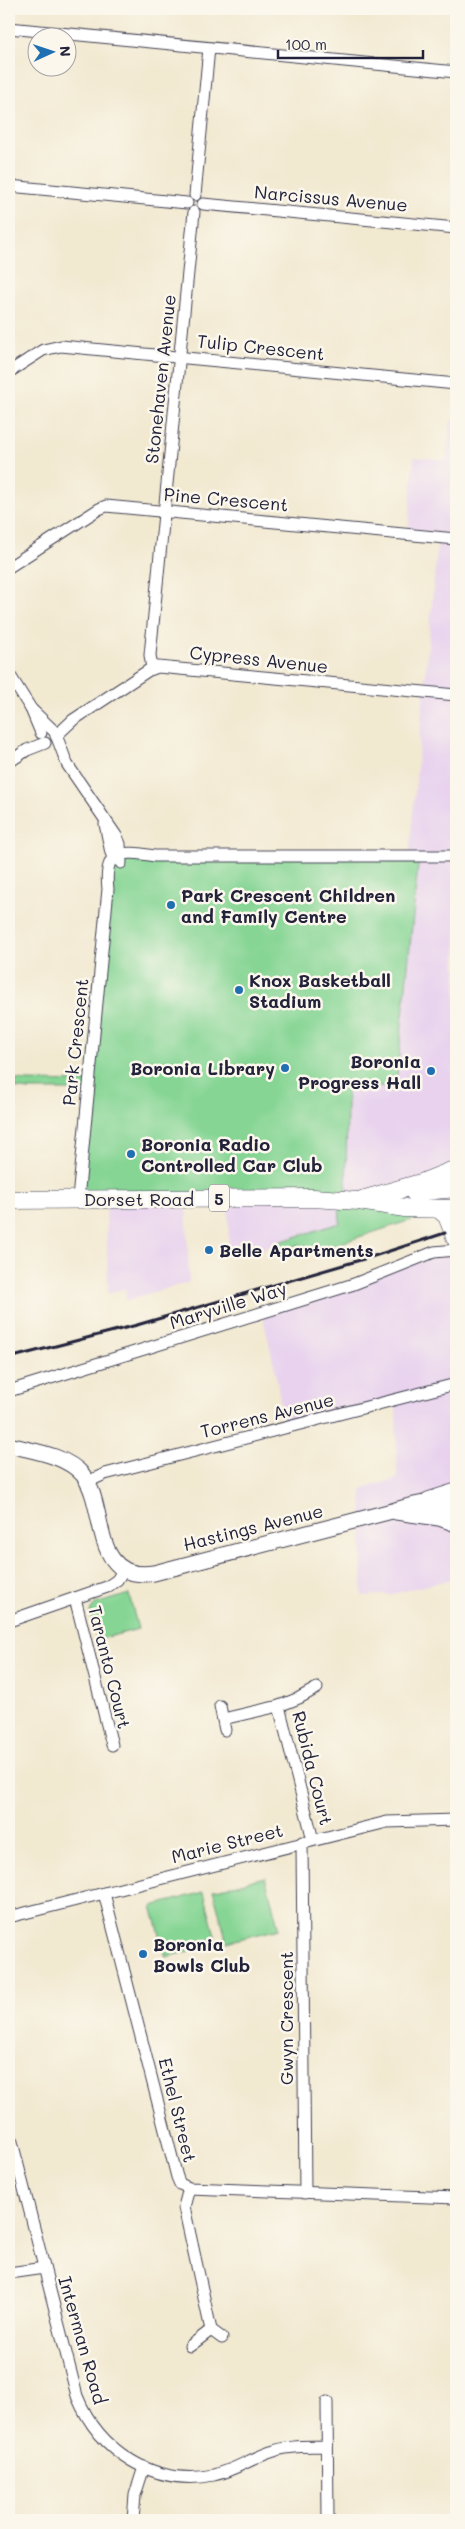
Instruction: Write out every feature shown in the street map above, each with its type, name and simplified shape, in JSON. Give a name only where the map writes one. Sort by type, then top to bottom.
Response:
[{"type":"main road","name":"Dorset Road","points":[[359,1201],[421,1183],[456,1169]]},
{"type":"main road","name":"Dorset Road","points":[[384,1195],[456,1188]]},
{"type":"main road","name":"Dorset Road","points":[[9,1200],[313,1198],[359,1201],[386,1207],[456,1209]]},
{"type":"main road","points":[[439,1209],[447,1216],[456,1239]]},
{"type":"main road","points":[[9,1445],[63,1461],[78,1471],[87,1482],[105,1544],[113,1559],[124,1569]]},
{"type":"main road","points":[[421,1502],[456,1491]]},
{"type":"main road","name":"Hastings Avenue","points":[[124,1569],[140,1574],[154,1573],[392,1512],[421,1502],[456,1508]]},
{"type":"main road","name":"Hastings Avenue","points":[[392,1512],[438,1518],[456,1524]]},
{"type":"street","points":[[9,28],[456,72]]},
{"type":"street","name":"Stonehaven Avenue","points":[[152,669],[150,658],[209,48]]},
{"type":"street","name":"Narcissus Avenue","points":[[9,186],[456,228]]},
{"type":"street","name":"Tulip Crescent","points":[[9,372],[43,350],[55,346],[456,384]]},
{"type":"street","name":"Pine Crescent","points":[[9,567],[102,507],[165,511],[456,539]]},
{"type":"street","name":"Cypress Avenue","points":[[152,669],[164,667],[456,695]]},
{"type":"street","points":[[9,762],[152,669]]},
{"type":"street","points":[[9,674],[104,822],[117,838],[118,857],[456,856]]},
{"type":"street","name":"Park Crescent","points":[[78,1199],[108,889],[107,867],[118,857]]},
{"type":"street","name":"Maryville Way","points":[[9,1391],[345,1287],[438,1251],[456,1250]]},
{"type":"street","name":"Torrens Avenue","points":[[87,1482],[105,1474],[456,1384]]},
{"type":"street","points":[[9,1621],[111,1585],[124,1569]]},
{"type":"street","name":"Taranto Court","points":[[75,1598],[112,1745]]},
{"type":"street","name":"Rubida Court","points":[[220,1706],[224,1725],[279,1706],[317,1688]]},
{"type":"street","name":"Rubida Court","points":[[279,1706],[308,1841]]},
{"type":"street","name":"Marie Street","points":[[9,1917],[387,1822],[456,1820]]},
{"type":"street","name":"Gwyn Crescent","points":[[305,2192],[308,1841]]},
{"type":"street","name":"Ethel Street","points":[[104,1893],[176,2177],[180,2184],[189,2188],[456,2198]]},
{"type":"street","name":"Interman Road","points":[[9,2130],[82,2407],[103,2440],[124,2456],[144,2467],[170,2475],[204,2476],[234,2469],[280,2449],[327,2446]]},
{"type":"street","points":[[189,2188],[184,2207],[211,2330],[222,2338]]},
{"type":"street","points":[[9,2273],[44,2268]]},
{"type":"street","points":[[190,2346],[211,2330]]},
{"type":"street","points":[[327,2402],[328,2520]]},
{"type":"street","points":[[133,2520],[134,2495],[144,2467]]},
{"type":"shaded area","points":[[451,420],[456,420],[456,1239],[447,1216],[346,1201],[346,1087],[386,1086],[409,856],[438,537],[408,534],[414,457],[446,460]]},
{"type":"shaded area","points":[[186,1198],[189,1282],[126,1300],[125,1288],[108,1294],[106,1199]]},
{"type":"shaded area","points":[[228,1198],[339,1200],[340,1223],[282,1240],[261,1250],[229,1257]]},
{"type":"shaded area","points":[[456,1250],[456,1578],[393,1594],[362,1596],[362,1488],[397,1479],[396,1400],[284,1428],[276,1373],[262,1313]]},
{"type":"green space","points":[[419,856],[397,1075],[386,1086],[347,1088],[346,1200],[415,1209],[414,1219],[304,1255],[300,1244],[280,1253],[279,1242],[340,1223],[339,1200],[78,1199],[88,1090],[28,1090],[9,1087],[9,1079],[89,1082],[109,874],[117,859]]},
{"type":"green space","points":[[129,1594],[138,1629],[97,1640],[90,1612],[95,1604]]},
{"type":"green space","points":[[265,1877],[279,1929],[227,1942],[213,1890]]},
{"type":"green space","points":[[204,1892],[217,1944],[166,1957],[152,1906]]},
{"type":"railway","points":[[9,1358],[137,1325],[374,1256],[445,1233]]},
{"type":"place","name":"Park Crescent Children and Family Centre","points":[[171,905]]},
{"type":"place","name":"Knox Basketball Stadium","points":[[239,990]]},
{"type":"place","name":"Boronia Library","points":[[285,1068]]},
{"type":"place","name":"Boronia Progress Hall","points":[[431,1071]]},
{"type":"place","name":"Boronia Radio Controlled Car Club","points":[[131,1154]]},
{"type":"place","name":"Belle Apartments","points":[[209,1250]]},
{"type":"place","name":"Boronia Bowls Club","points":[[143,1954]]}]
